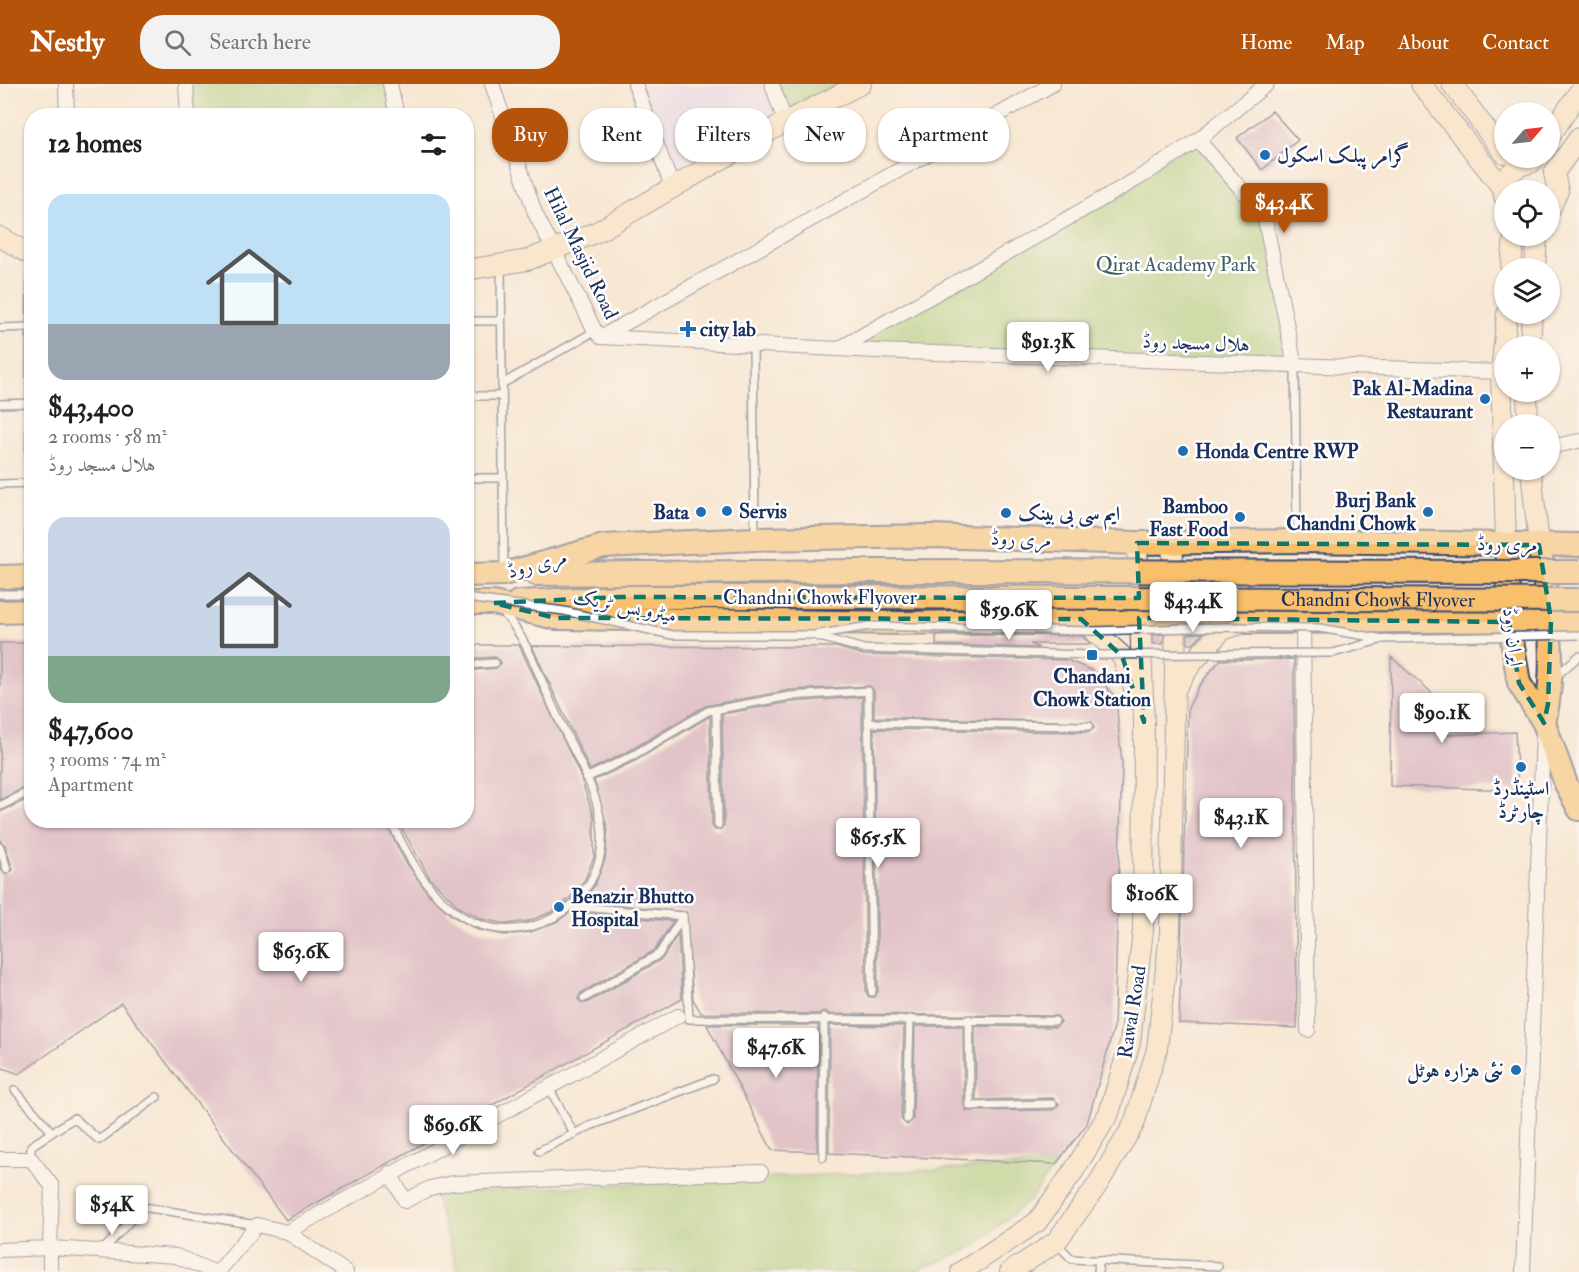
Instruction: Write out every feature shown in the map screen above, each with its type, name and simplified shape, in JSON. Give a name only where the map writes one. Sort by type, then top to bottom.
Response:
[{"type":"main road","points":[[812,108],[861,84]]},
{"type":"main road","points":[[1421,84],[1495,180]]},
{"type":"main road","points":[[1452,84],[1494,131]]},
{"type":"main road","points":[[1560,121],[1579,92]]},
{"type":"main road","points":[[474,269],[528,260],[597,232],[784,122]]},
{"type":"main road","points":[[1556,180],[1554,173],[1579,138]]},
{"type":"main road","points":[[0,237],[24,251]]},
{"type":"main road","points":[[1502,402],[1506,544]]},
{"type":"main road","points":[[1532,480],[1539,544]]},
{"type":"main road","name":"مری روڈ","points":[[474,574],[504,574],[604,546],[755,539],[932,536],[1137,543],[1297,541],[1579,545]]},
{"type":"main road","name":"Rawal Road","points":[[961,1272],[1037,1222],[1073,1172],[1109,1113],[1130,1043],[1143,930],[1144,722],[1137,543]]},
{"type":"main road","name":"Rawal Road","points":[[1010,1272],[1056,1242],[1096,1187],[1134,1124],[1157,1049],[1170,932],[1176,618],[1172,543]]},
{"type":"main road","name":"ایران روڈ","points":[[1506,544],[1509,622],[1519,683],[1544,723],[1566,783],[1579,809]]},
{"type":"main road","name":"ایران روڈ","points":[[1539,544],[1551,620],[1548,704],[1544,723]]},
{"type":"main road","points":[[0,576],[24,571]]},
{"type":"main road","name":"Chandni Chowk Flyover","points":[[504,574],[1579,572]]},
{"type":"main road","name":"Chandni Chowk Flyover","points":[[492,603],[620,597],[1579,600]]},
{"type":"main road","name":"مری روڈ","points":[[474,603],[492,603],[556,618],[902,622],[1139,618],[1246,622],[1579,620]]},
{"type":"main road","points":[[0,612],[24,611]]},
{"type":"main road","points":[[1082,619],[1122,656],[1144,722]]},
{"type":"main road","points":[[1174,689],[1192,663],[1222,630],[1246,622]]},
{"type":"street","points":[[66,84],[67,108]]},
{"type":"street","points":[[186,84],[188,108]]},
{"type":"street","points":[[390,84],[395,108]]},
{"type":"street","name":"Hilal Masjid Road","points":[[492,84],[535,213],[598,334]]},
{"type":"street","points":[[635,84],[672,187]]},
{"type":"street","points":[[772,84],[784,122]]},
{"type":"street","points":[[598,334],[1053,84]]},
{"type":"street","points":[[842,347],[1137,179],[1198,140],[1266,84]]},
{"type":"street","points":[[1198,140],[1264,215],[1295,366]]},
{"type":"street","name":"ہلال مسجد روڈ","points":[[598,334],[753,345],[1494,372]]},
{"type":"street","points":[[1560,445],[1579,441]]},
{"type":"street","points":[[1303,622],[1308,1030]]},
{"type":"street","points":[[1523,1272],[1544,723]]},
{"type":"street","points":[[287,1232],[390,1173],[678,1016]]},
{"type":"street","points":[[0,1159],[32,1159],[52,1186],[50,1272]]},
{"type":"street","points":[[390,1173],[405,1201],[430,1188],[453,1183],[761,1172]]},
{"type":"street","points":[[0,1250],[50,1248],[176,1256],[216,1272],[258,1225],[287,1232],[346,1272]]},
{"type":"lane","points":[[501,265],[504,574]]},
{"type":"lane","points":[[474,321],[501,321]]},
{"type":"lane","points":[[0,328],[24,327]]},
{"type":"lane","points":[[502,384],[598,334]]},
{"type":"lane","points":[[753,345],[755,539]]},
{"type":"lane","points":[[1295,366],[1297,541]]},
{"type":"lane","points":[[474,397],[502,396]]},
{"type":"lane","points":[[0,404],[24,403]]},
{"type":"lane","points":[[474,478],[503,478]]},
{"type":"lane","points":[[0,484],[24,483]]},
{"type":"lane","points":[[0,594],[24,594]]},
{"type":"lane","name":"میٹرو بس ٹریک","points":[[474,599],[564,611],[672,635],[814,635],[870,626],[1092,632],[1236,627],[1319,628],[1384,639],[1579,635]]},
{"type":"lane","points":[[394,828],[414,867],[427,884],[456,912],[471,921],[500,929],[531,928],[561,915],[571,906],[594,876],[601,851],[602,831],[598,811],[586,778],[524,644],[511,622],[492,603]]},
{"type":"lane","name":"میٹرو بس ٹریک","points":[[814,635],[864,649],[1092,655],[1333,653],[1384,639]]},
{"type":"lane","points":[[1549,683],[1579,656]]},
{"type":"lane","points":[[474,664],[495,663]]},
{"type":"lane","points":[[586,778],[632,756],[708,711],[790,696],[867,692],[872,993]]},
{"type":"lane","points":[[716,710],[718,825]]},
{"type":"lane","points":[[868,723],[1089,726]]},
{"type":"lane","points":[[0,806],[24,794]]},
{"type":"lane","points":[[0,847],[7,869]]},
{"type":"lane","points":[[571,906],[683,916]]},
{"type":"lane","points":[[584,998],[659,954],[683,916]]},
{"type":"lane","points":[[683,916],[689,1018],[824,1017],[1055,1021]]},
{"type":"lane","points":[[823,1156],[824,1017]]},
{"type":"lane","points":[[907,1119],[910,1018]]},
{"type":"lane","points":[[969,1019],[970,1106],[1053,1104]]},
{"type":"lane","points":[[539,1152],[574,1134],[713,1079]]},
{"type":"lane","points":[[548,1086],[574,1134]]},
{"type":"lane","points":[[15,1090],[52,1132]]},
{"type":"lane","points":[[32,1159],[31,1146],[74,1118],[99,1140],[157,1097]]},
{"type":"lane","points":[[102,1251],[143,1206],[258,1225]]},
{"type":"lane","points":[[1056,1242],[1072,1259],[1218,1266]]},
{"type":"lane","points":[[1098,1272],[1099,1260]]},
{"type":"highlighted area","points":[[1137,543],[1539,545],[1551,620],[1548,704],[1544,723],[1519,683],[1509,622],[1139,618],[1144,722],[1122,656],[1081,619],[556,618],[493,603],[620,597],[1139,598]]},
{"type":"shaded area","points":[[635,84],[772,84],[784,123],[772,129],[772,108],[675,108],[675,162],[715,162],[672,187],[663,162],[663,108],[644,108]]},
{"type":"green space","points":[[186,84],[390,84],[395,108],[188,108]]},
{"type":"green space","points":[[774,84],[854,84],[803,108],[784,108],[784,111]]},
{"type":"green space","name":"Qirat Academy Park","points":[[1198,140],[1264,215],[1295,366],[842,347]]},
{"type":"green space","points":[[1056,1164],[1031,1199],[972,1248],[913,1272],[458,1272],[434,1193]]},
{"type":"building","name":"گرامر پبلک اسکول","points":[[1272,111],[1298,140],[1262,170],[1237,138]]},
{"type":"building","points":[[1203,633],[1193,644],[1188,644],[1188,634]]},
{"type":"building","points":[[1164,634],[1163,644],[1153,644],[1153,635]]},
{"type":"building","points":[[936,636],[1082,636],[1091,644],[1030,644],[1039,648],[936,645]]},
{"type":"building","points":[[0,643],[24,643],[24,788],[0,800]]},
{"type":"building","points":[[474,645],[519,645],[579,773],[594,817],[594,857],[585,879],[570,898],[551,912],[529,921],[506,924],[482,919],[459,907],[430,878],[402,828],[474,828],[474,670],[496,668],[501,663],[495,657],[474,658]]},
{"type":"building","points":[[532,646],[836,647],[864,655],[1067,660],[1093,671],[1116,698],[1122,765],[1114,1027],[1087,1124],[1056,1164],[829,1153],[830,1025],[904,1026],[901,1119],[907,1125],[913,1119],[915,1026],[963,1026],[964,1106],[967,1111],[1053,1110],[1059,1104],[1053,1098],[976,1100],[975,1026],[1055,1027],[1061,1022],[1057,1016],[829,1014],[825,1011],[819,1014],[701,1013],[693,999],[686,912],[582,901],[595,885],[605,859],[608,830],[594,780],[635,761],[710,716],[712,825],[715,830],[720,830],[724,825],[722,714],[791,702],[862,697],[866,992],[869,997],[874,997],[878,992],[874,729],[1089,732],[1094,728],[1092,722],[874,717],[874,691],[870,686],[790,690],[705,706],[629,751],[590,770]]},
{"type":"building","points":[[1391,657],[1447,706],[1448,735],[1515,732],[1518,790],[1390,786]]},
{"type":"building","points":[[1294,659],[1297,1028],[1179,1023],[1188,708],[1199,686],[1220,660]]},
{"type":"building","points":[[24,801],[24,828],[388,828],[405,861],[430,896],[452,916],[478,930],[505,935],[531,932],[556,922],[571,912],[673,921],[655,950],[581,993],[578,999],[582,1003],[587,1003],[662,959],[678,934],[682,999],[286,1220],[121,1003],[19,1074],[0,1067],[0,866],[5,874],[13,870],[5,845],[0,841],[0,812]]},
{"type":"building","points":[[707,1025],[818,1025],[817,1152],[772,1150]]},
{"type":"place","name":"گرامر پبلک اسکول","points":[[1265,155]]},
{"type":"place","name":"city lab","points":[[688,329]]},
{"type":"place","name":"Pak Al-Madina Restaurant","points":[[1485,399]]},
{"type":"place","name":"Honda Centre RWP","points":[[1183,451]]},
{"type":"place","name":"Servis","points":[[727,511]]},
{"type":"place","name":"Bata","points":[[701,512]]},
{"type":"place","name":"Burj Bank Chandni Chowk","points":[[1428,512]]},
{"type":"place","name":"ایم سی بی بینک","points":[[1006,513]]},
{"type":"place","name":"Bamboo Fast Food","points":[[1240,517]]},
{"type":"place","name":"Chandani Chowk Station","points":[[1092,655]]},
{"type":"place","name":"اسٹینڈرڈ چارٹرڈ","points":[[1521,767]]},
{"type":"place","name":"Benazir Bhutto Hospital","points":[[559,907]]},
{"type":"place","name":"نئی ہزارہ ہوٹل","points":[[1516,1070]]}]
